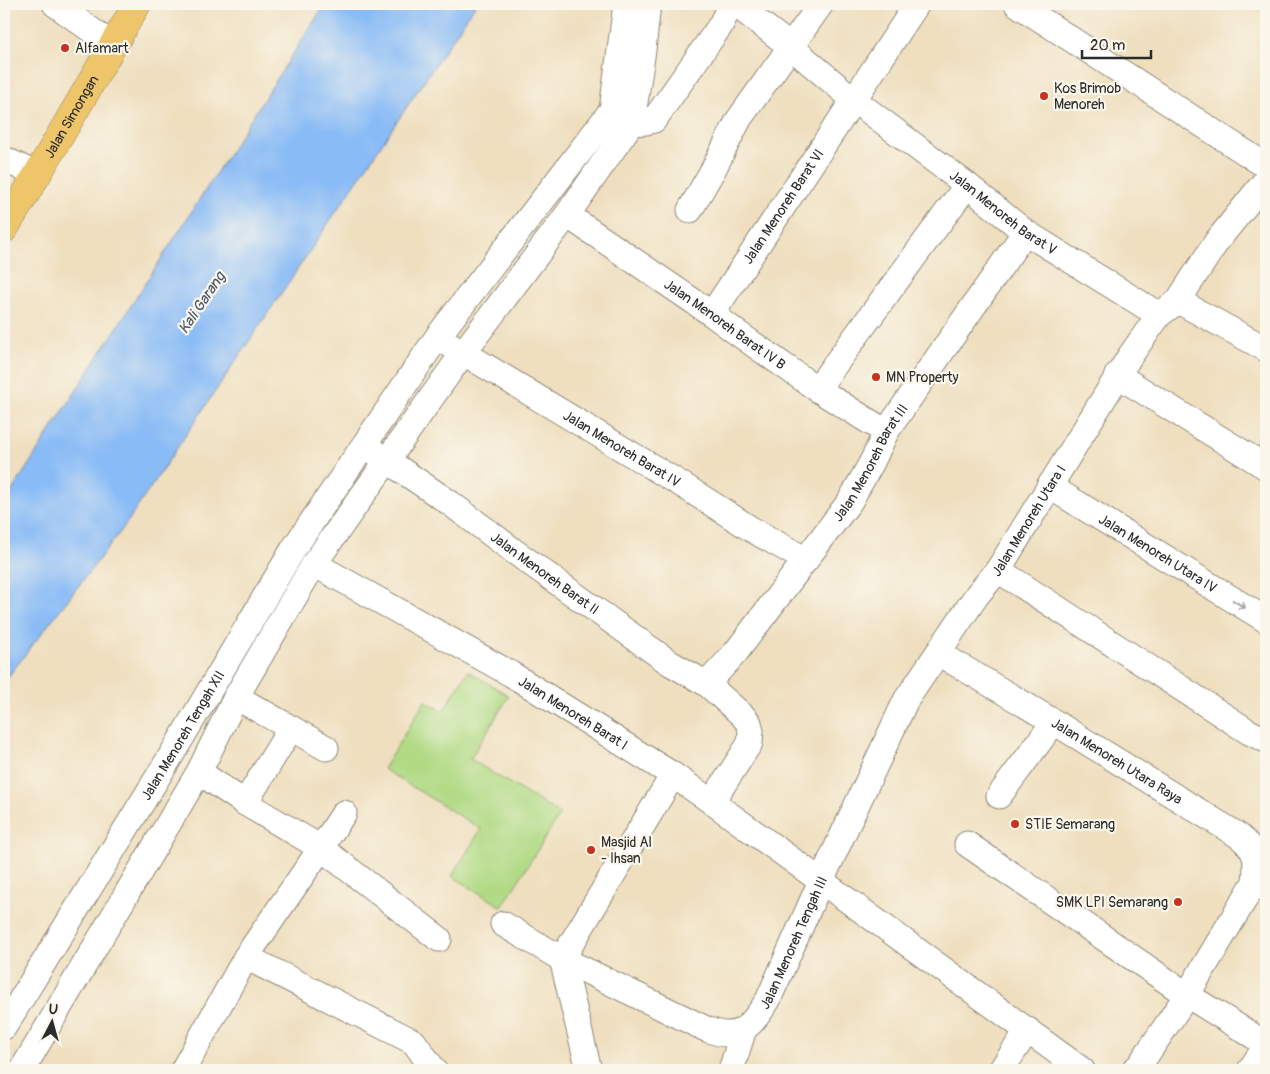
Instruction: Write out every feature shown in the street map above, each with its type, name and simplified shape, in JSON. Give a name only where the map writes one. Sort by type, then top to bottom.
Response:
[{"type":"main road","name":"Jalan Simongan","points":[[4,229],[38,175],[112,45],[138,4]]},
{"type":"street","points":[[55,4],[112,45]]},
{"type":"street","points":[[622,116],[626,4]]},
{"type":"street","points":[[22,1070],[199,772],[236,697],[314,564],[462,353],[567,215],[622,116],[643,50],[648,4]]},
{"type":"street","points":[[622,116],[642,124],[654,120],[720,26],[733,4],[790,46],[854,100]]},
{"type":"street","points":[[690,210],[739,119],[821,4]]},
{"type":"street","name":"Jalan Menoreh Barat VI","points":[[712,314],[917,4]]},
{"type":"street","points":[[1017,4],[1266,166]]},
{"type":"street","name":"Jalan Menoreh Barat V","points":[[854,100],[967,185],[1025,232],[1168,308],[1266,349]]},
{"type":"street","name":"Jalan Menoreh Tengah XII","points":[[4,1026],[161,771],[294,548],[438,336],[622,116]]},
{"type":"street","points":[[4,159],[38,175]]},
{"type":"street","name":"Jalan Menoreh Utara I","points":[[821,881],[906,700],[977,594],[998,570],[1117,375],[1217,241],[1266,180]]},
{"type":"street","points":[[817,389],[967,185]]},
{"type":"street","name":"Jalan Menoreh Barat IV B","points":[[567,215],[712,314],[817,389],[886,432]]},
{"type":"street","name":"Jalan Menoreh Barat III","points":[[707,684],[736,652],[850,501],[886,432],[1025,232]]},
{"type":"street","name":"Jalan Menoreh Barat IV","points":[[438,336],[462,353],[684,486],[751,529],[806,560]]},
{"type":"street","points":[[1117,375],[1266,467]]},
{"type":"street","name":"Jalan Menoreh Barat II","points":[[365,445],[450,502],[515,552],[670,663],[707,684],[742,715],[749,724],[750,743],[712,802]]},
{"type":"street","name":"Jalan Menoreh Utara IV","points":[[1049,486],[1266,620]]},
{"type":"street","name":"Jalan Menoreh Barat I","points":[[314,564],[512,674],[673,775],[821,881]]},
{"type":"street","points":[[998,570],[1249,732],[1266,740]]},
{"type":"street","name":"Jalan Menoreh Utara Raya","points":[[938,653],[1239,836],[1250,845],[1256,854],[1261,885]]},
{"type":"street","points":[[236,697],[326,748]]},
{"type":"street","points":[[999,796],[1054,722]]},
{"type":"street","points":[[245,803],[291,728]]},
{"type":"street","points":[[199,772],[245,803],[321,848],[439,939]]},
{"type":"street","points":[[589,1070],[562,959],[673,775]]},
{"type":"street","points":[[183,1070],[246,957],[344,813]]},
{"type":"street","points":[[967,844],[1187,995],[1266,1045],[1250,1070]]},
{"type":"street","name":"Jalan Menoreh Tengah III","points":[[744,1029],[756,1017],[768,1000],[821,881],[1082,1070]]},
{"type":"street","points":[[1134,1070],[1139,1066],[1261,885]]},
{"type":"street","points":[[503,924],[562,959],[706,1029],[727,1035],[744,1029]]},
{"type":"street","points":[[246,957],[414,1042],[434,1070]]},
{"type":"street","points":[[731,1070],[744,1029]]},
{"type":"street","points":[[1001,1070],[1028,1030]]},
{"type":"green space","points":[[468,671],[509,696],[470,759],[560,814],[502,907],[452,876],[481,829],[383,769],[425,701],[443,711]]},
{"type":"water","name":"Kali Garang","points":[[325,4],[476,4],[124,527],[4,682],[4,503]]},
{"type":"place","name":"Alfamart","points":[[65,48]]},
{"type":"place","name":"Kos Brimob Menoreh","points":[[1044,96]]},
{"type":"place","name":"MN Property","points":[[876,377]]},
{"type":"place","name":"STIE Semarang","points":[[1015,824]]},
{"type":"place","name":"Masjid Al - Ihsan","points":[[591,850]]},
{"type":"place","name":"SMK LPI Semarang","points":[[1178,902]]}]
